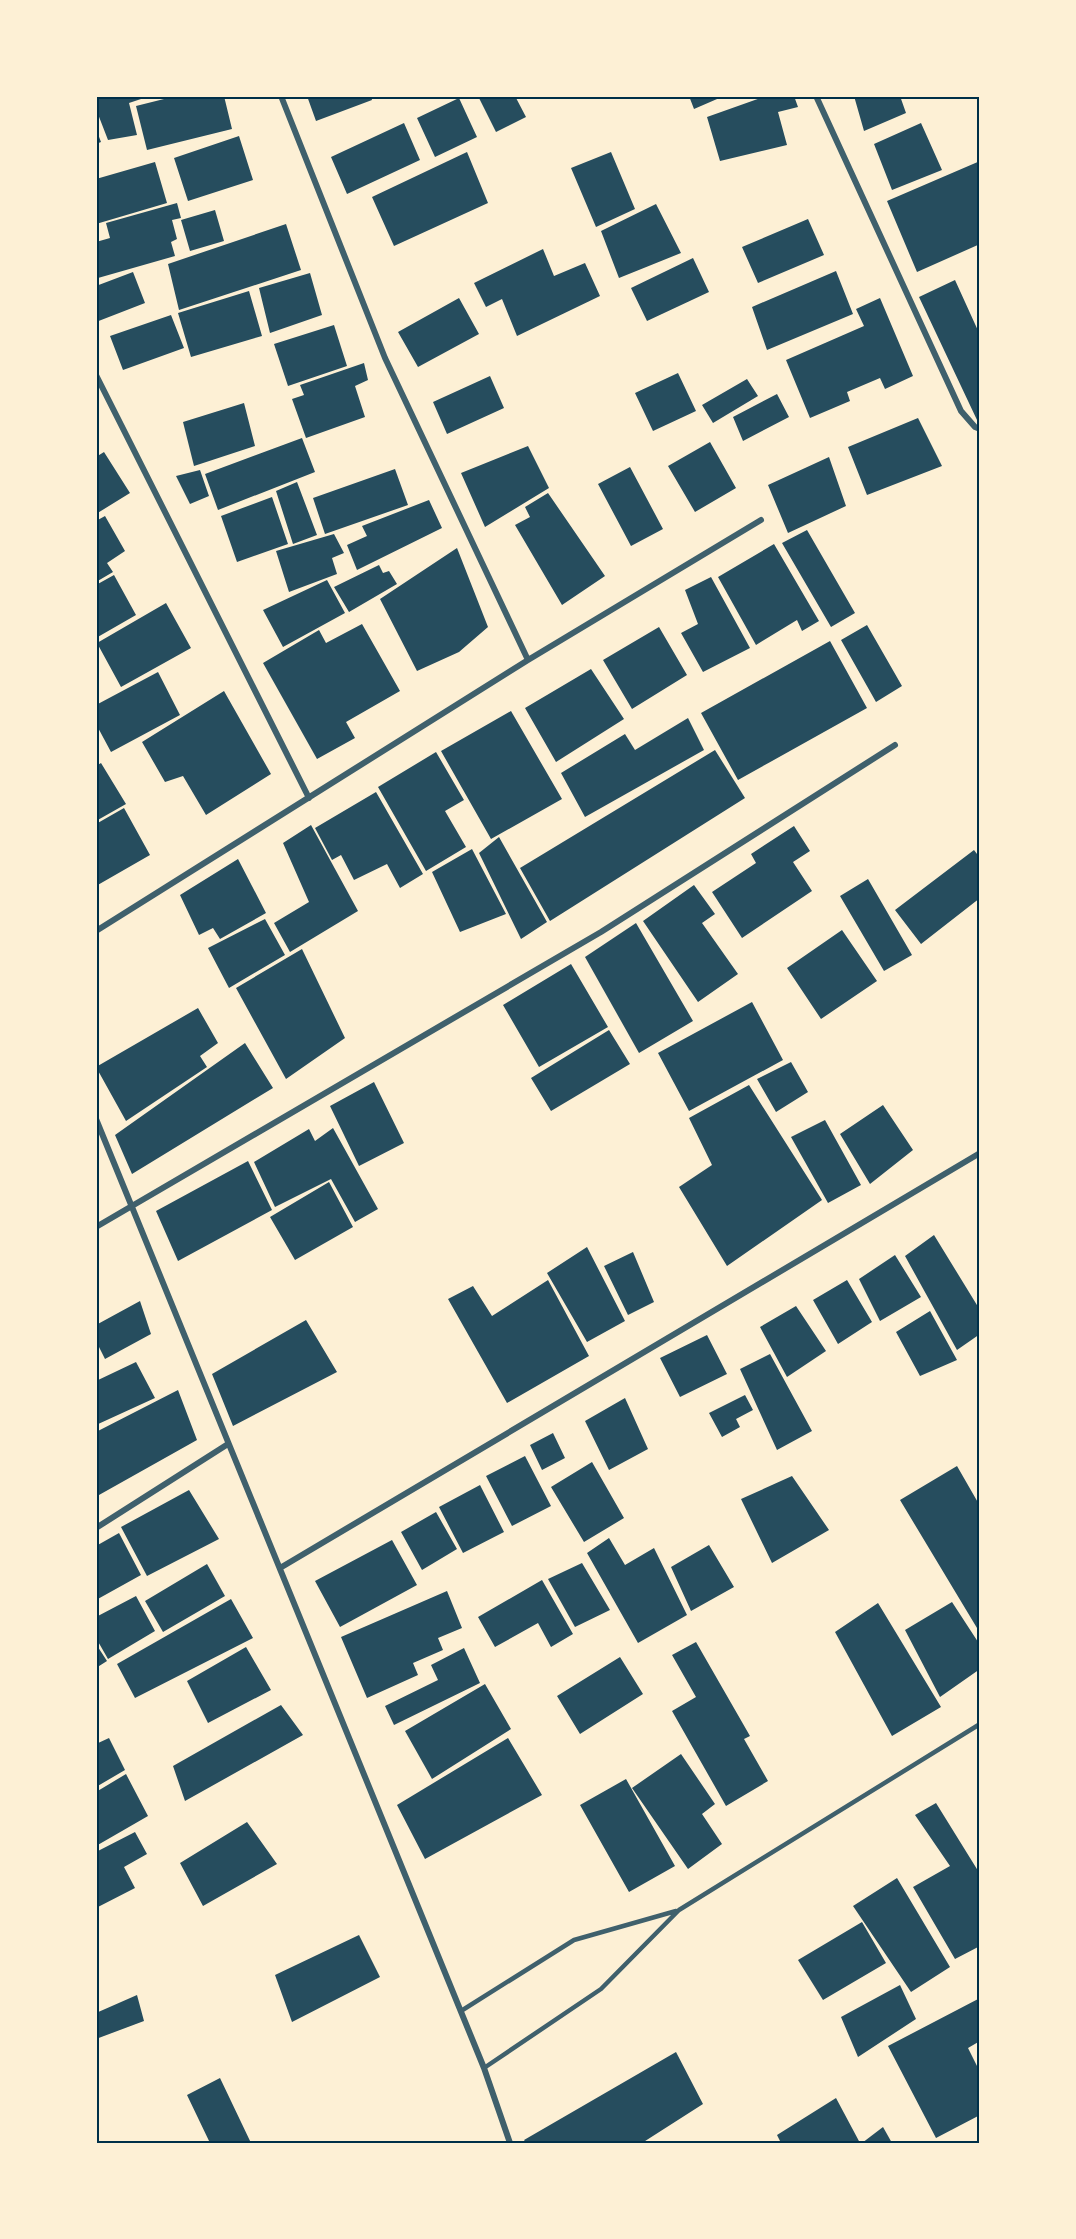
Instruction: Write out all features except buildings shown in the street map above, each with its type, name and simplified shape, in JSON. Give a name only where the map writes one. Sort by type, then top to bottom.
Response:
[{"type":"street","points":[[281,96],[385,358],[528,660]]},
{"type":"street","points":[[816,96],[961,411],[975,427],[980,429]]},
{"type":"street","points":[[96,375],[309,798]]},
{"type":"street","points":[[96,931],[528,660],[761,520]]},
{"type":"street","points":[[96,1227],[601,932],[895,745]]},
{"type":"street","points":[[96,1119],[133,1204],[228,1444],[461,2011],[510,2143]]},
{"type":"street","points":[[280,1568],[980,1152]]},
{"type":"street","points":[[96,1528],[228,1444]]},
{"type":"lane","points":[[484,2068],[601,1989],[679,1910],[980,1724]]},
{"type":"lane","points":[[461,2011],[574,1940],[679,1910]]}]
